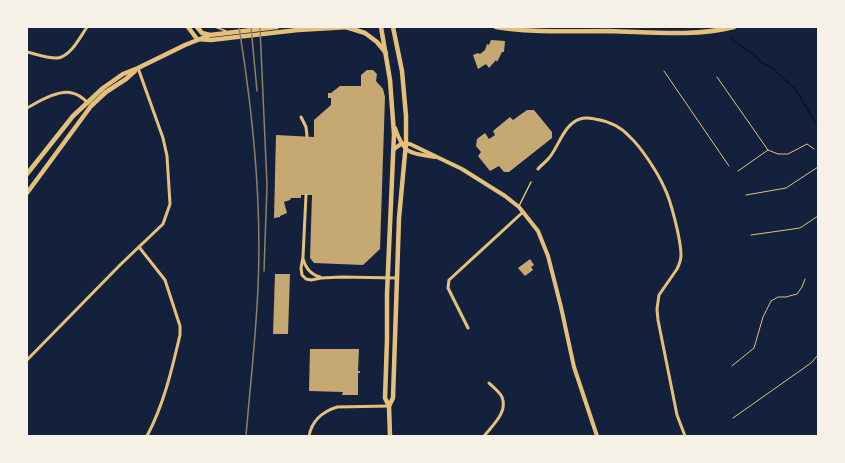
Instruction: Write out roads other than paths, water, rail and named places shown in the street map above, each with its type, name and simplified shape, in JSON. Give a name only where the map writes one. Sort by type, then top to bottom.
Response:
[{"type":"main road","points":[[188,27],[197,40],[211,40],[282,32],[348,27],[371,36],[387,54]]},
{"type":"main road","points":[[27,174],[64,128],[103,88],[123,74],[185,44],[210,35],[278,27]]},
{"type":"main road","points":[[381,27],[387,54],[390,80],[394,149],[388,278],[385,398],[389,406],[390,436]]},
{"type":"main road","points":[[389,406],[393,398],[400,218],[406,150],[404,143],[406,116],[403,78],[393,27]]},
{"type":"main road","points":[[496,27],[550,30],[680,33],[719,31],[734,27]]},
{"type":"main road","points":[[185,44],[199,28],[203,33],[210,35]]},
{"type":"main road","points":[[27,193],[89,104]]},
{"type":"street","points":[[27,52],[57,58],[65,56],[72,49],[87,27]]},
{"type":"street","points":[[278,27],[282,32]]},
{"type":"street","points":[[27,360],[163,224],[170,204],[168,166],[163,138],[138,68]]},
{"type":"street","points":[[27,108],[63,92],[77,95],[89,104]]},
{"type":"street","points":[[301,117],[306,127],[308,136]]},
{"type":"street","points":[[538,169],[548,159],[571,124],[587,117],[606,121],[627,134],[635,142],[663,184],[676,226],[681,254],[677,269],[659,295],[657,302],[658,320],[677,415],[685,436]]},
{"type":"street","points":[[392,122],[404,143]]},
{"type":"street","points":[[394,149],[404,143],[416,146],[484,183],[509,199],[523,212],[538,231],[548,256],[568,334],[574,367],[597,436]]},
{"type":"street","points":[[406,150],[416,154],[441,159]]},
{"type":"street","points":[[306,195],[303,257],[300,268],[302,275],[307,280],[321,278],[397,278]]},
{"type":"street","points":[[468,328],[448,288],[449,280],[523,212]]},
{"type":"street","points":[[139,247],[165,280],[180,326],[180,335],[168,387],[153,426],[147,436]]},
{"type":"street","points":[[303,257],[305,265],[312,274],[321,278]]},
{"type":"street","points":[[302,275],[305,265]]},
{"type":"street","points":[[484,436],[499,418],[502,411],[502,398],[489,383]]},
{"type":"street","points":[[309,436],[311,428],[316,420],[328,410],[336,407],[389,406]]},
{"type":"lane","points":[[215,27],[230,33]]},
{"type":"lane","points":[[518,207],[531,182]]},
{"type":"waterway","points":[[730,37],[755,55],[759,61],[771,67],[796,90],[818,127]]},
{"type":"railway","points":[[239,27],[252,124],[259,222],[257,306],[246,436]]},
{"type":"railway","points":[[251,27],[257,91]]},
{"type":"railway","points":[[260,27],[267,185],[264,271]]}]
